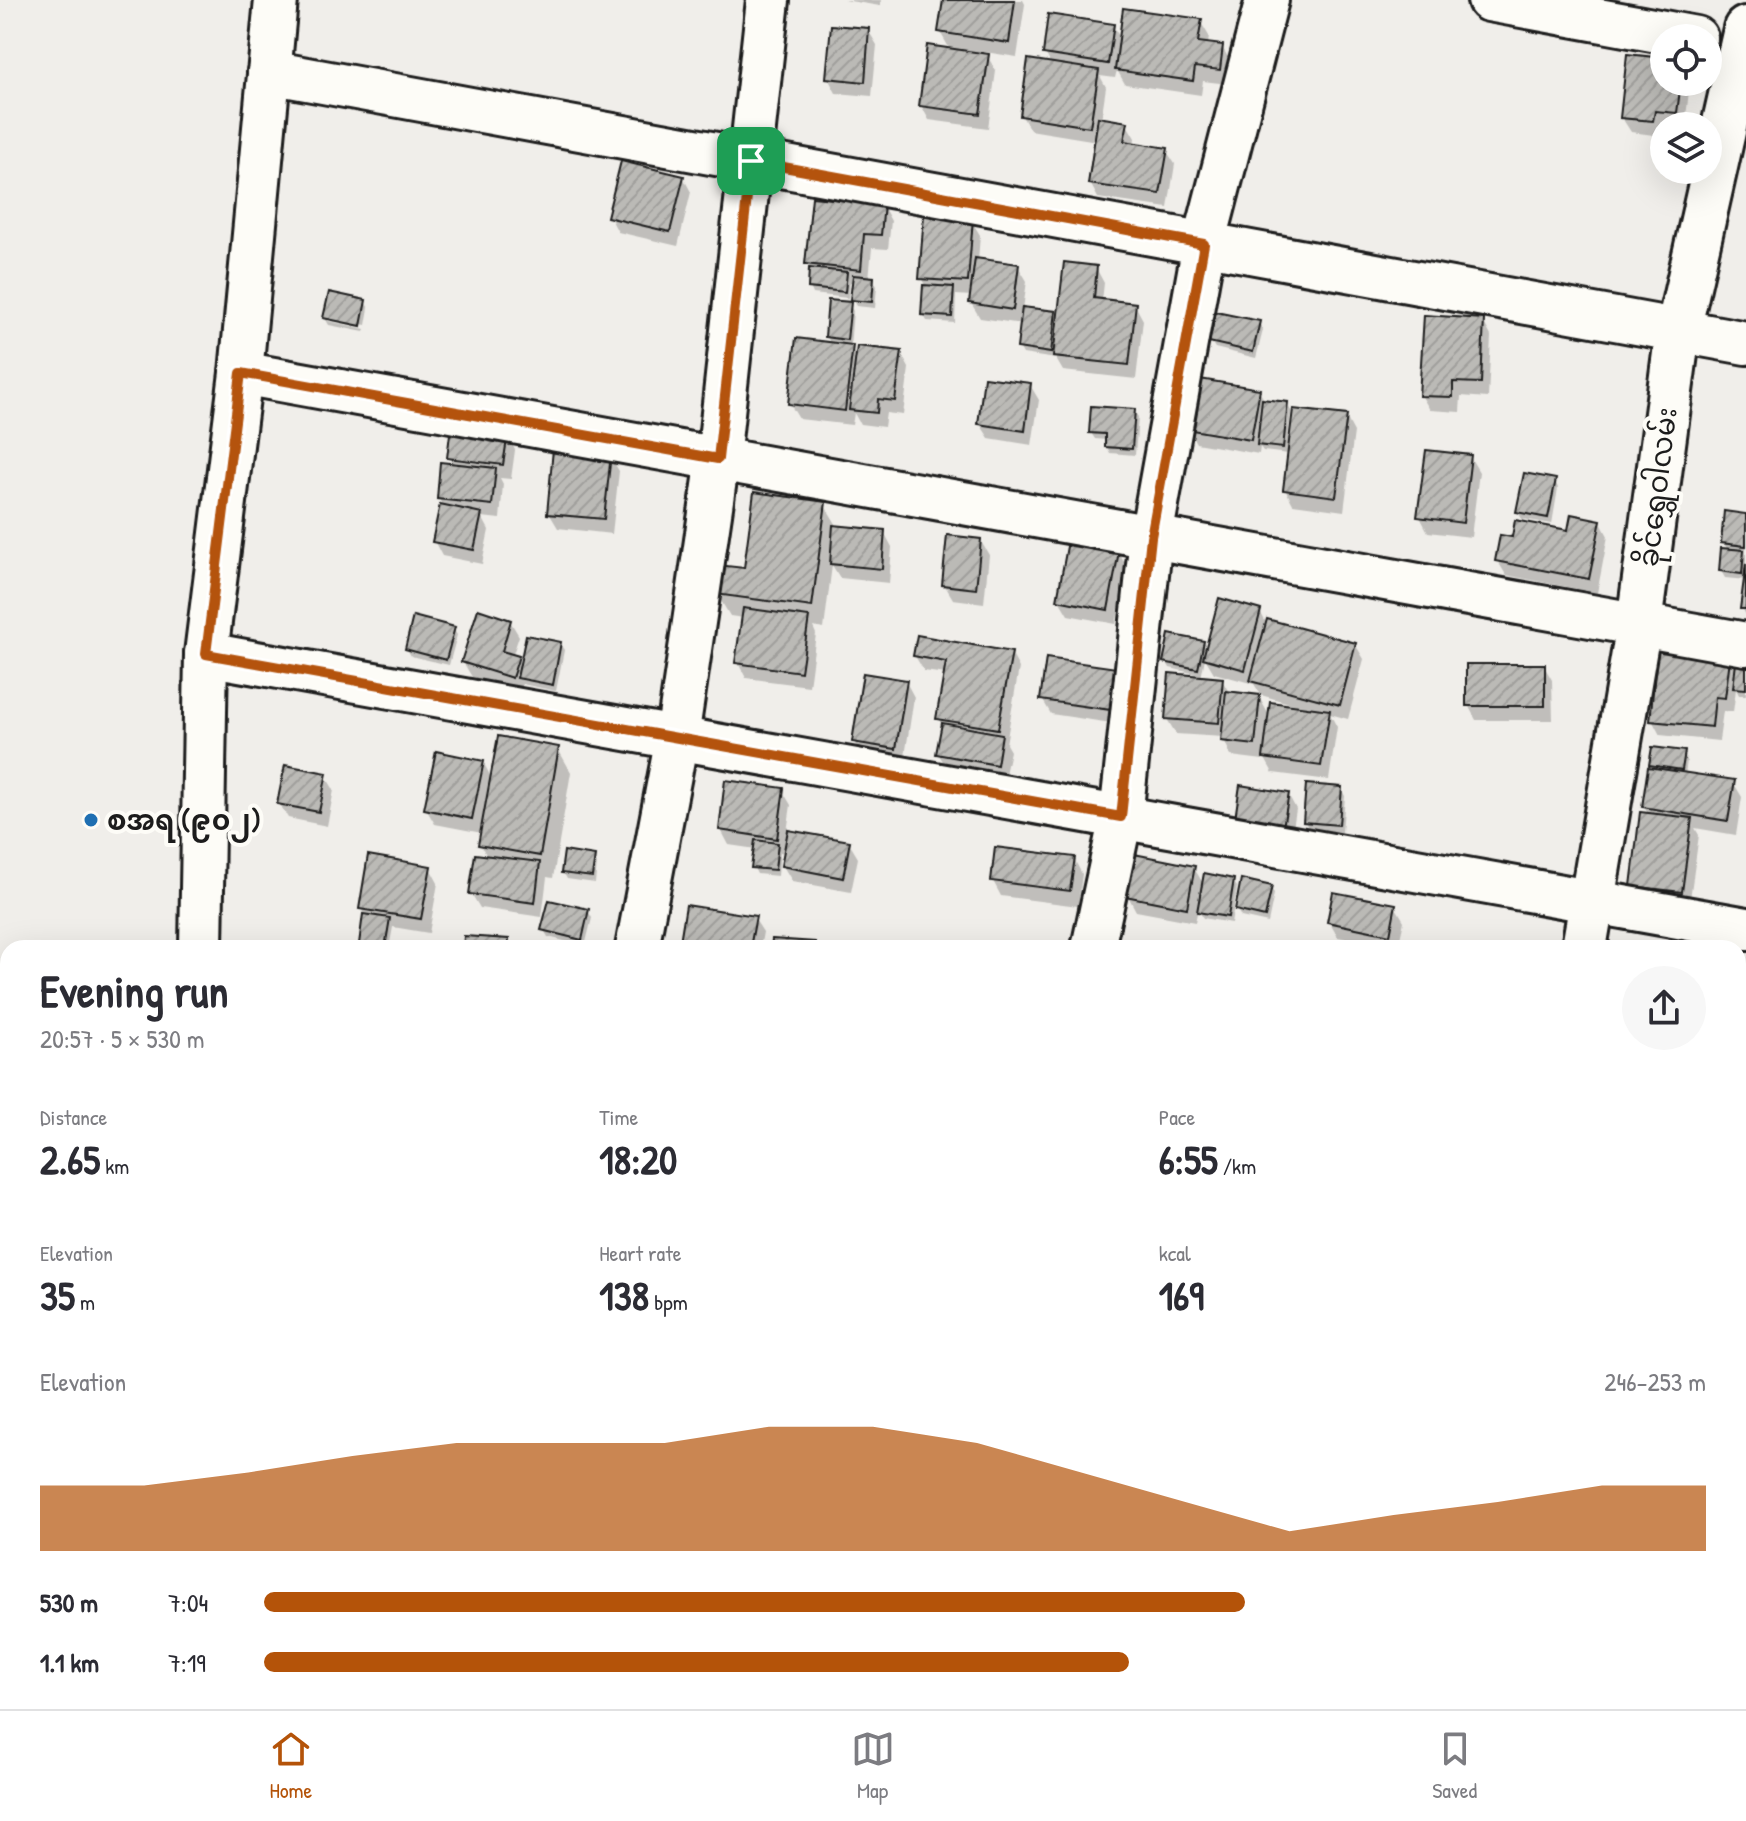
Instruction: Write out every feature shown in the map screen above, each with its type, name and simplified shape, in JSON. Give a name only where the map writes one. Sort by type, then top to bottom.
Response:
[{"type":"street","points":[[201,940],[206,654],[241,373],[276,0]]},
{"type":"street","points":[[639,940],[677,738],[718,459],[768,0]]},
{"type":"street","points":[[1095,940],[1121,817],[1151,537],[1204,244],[1267,0]]},
{"type":"street","points":[[1489,0],[1650,30]]},
{"type":"street","name":"ခိုင်ရွှေဝါလမ်း","points":[[1586,940],[1639,624],[1678,331],[1736,41]]},
{"type":"street","points":[[269,72],[1746,343]]},
{"type":"street","points":[[241,373],[1746,644]]},
{"type":"street","points":[[206,654],[1746,929]]},
{"type":"building","points":[[943,0],[1015,0],[1009,43],[938,32]]},
{"type":"building","points":[[1123,8],[1202,19],[1198,42],[1223,45],[1220,70],[1195,67],[1193,81],[1115,70]]},
{"type":"building","points":[[1048,14],[1114,24],[1108,64],[1043,54]]},
{"type":"building","points":[[831,25],[869,28],[865,82],[826,78]]},
{"type":"building","points":[[927,45],[989,54],[980,114],[919,106]]},
{"type":"building","points":[[1627,54],[1650,56],[1650,96],[1679,96],[1677,112],[1650,112],[1650,121],[1620,118]]},
{"type":"building","points":[[1028,59],[1099,70],[1090,127],[1020,116]]},
{"type":"building","points":[[1098,117],[1128,122],[1124,141],[1168,148],[1160,194],[1088,184]]},
{"type":"building","points":[[621,161],[684,176],[670,232],[607,217]]},
{"type":"building","points":[[812,197],[884,204],[881,235],[864,234],[861,270],[805,264]]},
{"type":"building","points":[[924,215],[973,218],[968,282],[919,279]]},
{"type":"building","points":[[975,258],[1019,264],[1013,310],[969,303]]},
{"type":"building","points":[[1064,262],[1097,266],[1094,298],[1136,303],[1129,365],[1053,357]]},
{"type":"building","points":[[809,268],[847,272],[845,292],[808,288]]},
{"type":"building","points":[[853,275],[874,277],[872,302],[850,300]]},
{"type":"building","points":[[923,285],[954,287],[952,317],[921,315]]},
{"type":"building","points":[[329,292],[366,300],[361,326],[323,318]]},
{"type":"building","points":[[828,300],[851,302],[847,340],[825,337]]},
{"type":"building","points":[[1022,307],[1056,311],[1051,353],[1017,348]]},
{"type":"building","points":[[1216,312],[1260,321],[1253,352],[1209,342]]},
{"type":"building","points":[[1424,315],[1484,319],[1481,383],[1453,382],[1453,397],[1419,396]]},
{"type":"building","points":[[796,338],[853,345],[845,411],[788,404]]},
{"type":"building","points":[[857,346],[902,351],[895,401],[878,399],[877,413],[849,410]]},
{"type":"building","points":[[984,377],[1031,383],[1025,431],[978,424]]},
{"type":"building","points":[[1194,378],[1260,389],[1251,440],[1186,429]]},
{"type":"building","points":[[1262,399],[1288,402],[1283,448],[1257,445]]},
{"type":"building","points":[[1091,406],[1135,409],[1132,449],[1105,447],[1105,434],[1089,433]]},
{"type":"building","points":[[1293,409],[1347,415],[1336,497],[1283,490]]},
{"type":"building","points":[[451,426],[508,433],[503,465],[447,458]]},
{"type":"building","points":[[553,449],[611,454],[604,519],[547,514]]},
{"type":"building","points":[[1426,450],[1471,455],[1463,523],[1417,517]]},
{"type":"building","points":[[440,462],[496,468],[492,505],[437,499]]},
{"type":"building","points":[[1524,473],[1556,479],[1548,518],[1516,512]]},
{"type":"building","points":[[754,492],[826,502],[812,607],[715,594],[718,565],[744,568]]},
{"type":"building","points":[[440,504],[482,513],[474,550],[432,542]]},
{"type":"building","points":[[1724,511],[1746,514],[1746,546],[1721,543]]},
{"type":"building","points":[[1571,514],[1601,520],[1589,579],[1495,561],[1500,535],[1512,537],[1515,520],[1568,530]]},
{"type":"building","points":[[833,525],[885,530],[882,569],[830,564]]},
{"type":"building","points":[[947,535],[981,539],[976,589],[942,585]]},
{"type":"building","points":[[1068,541],[1119,551],[1108,610],[1057,600]]},
{"type":"building","points":[[1721,548],[1744,550],[1742,574],[1719,571]]},
{"type":"building","points":[[1746,564],[1746,609],[1740,609]]},
{"type":"building","points":[[1219,598],[1261,610],[1245,670],[1203,658]]},
{"type":"building","points":[[743,608],[809,617],[801,672],[735,663]]},
{"type":"building","points":[[478,609],[511,620],[502,651],[519,656],[512,678],[461,662]]},
{"type":"building","points":[[413,616],[455,627],[446,660],[405,649]]},
{"type":"building","points":[[1267,619],[1356,643],[1340,705],[1250,681]]},
{"type":"building","points":[[1169,634],[1204,641],[1198,669],[1163,662]]},
{"type":"building","points":[[526,635],[561,642],[553,685],[517,678]]},
{"type":"building","points":[[917,635],[1012,652],[998,729],[936,719],[946,662],[913,656]]},
{"type":"building","points":[[1658,644],[1731,651],[1725,698],[1715,697],[1712,727],[1650,721]]},
{"type":"building","points":[[1046,658],[1117,668],[1111,710],[1040,700]]},
{"type":"building","points":[[1736,663],[1746,664],[1746,689],[1733,688]]},
{"type":"building","points":[[1466,664],[1545,664],[1545,706],[1466,706]]},
{"type":"building","points":[[863,673],[907,680],[896,749],[852,742]]},
{"type":"building","points":[[1169,673],[1223,678],[1219,723],[1165,719]]},
{"type":"building","points":[[1226,691],[1260,695],[1255,745],[1221,741]]},
{"type":"building","points":[[1270,702],[1330,710],[1321,766],[1263,758]]},
{"type":"building","points":[[942,723],[1002,734],[997,765],[936,754]]},
{"type":"building","points":[[498,736],[559,747],[540,856],[478,845]]},
{"type":"building","points":[[1652,747],[1685,751],[1682,770],[1649,765]]},
{"type":"building","points":[[436,751],[484,761],[472,819],[424,809]]},
{"type":"building","points":[[285,765],[327,773],[319,812],[277,804]]},
{"type":"building","points":[[1648,767],[1735,780],[1728,821],[1642,807]]},
{"type":"building","points":[[725,780],[784,788],[777,839],[719,830]]},
{"type":"building","points":[[1306,784],[1342,787],[1339,825],[1303,822]]},
{"type":"building","points":[[1240,785],[1289,793],[1283,827],[1235,819]]},
{"type":"building","points":[[1640,812],[1692,818],[1682,892],[1631,886]]},
{"type":"building","points":[[788,830],[850,841],[843,878],[781,866]]},
{"type":"building","points":[[755,840],[778,843],[775,870],[751,868]]},
{"type":"building","points":[[995,847],[1075,857],[1070,891],[991,881]]},
{"type":"building","points":[[564,851],[595,856],[592,877],[561,873]]},
{"type":"building","points":[[475,854],[540,862],[535,903],[469,894]]},
{"type":"building","points":[[1134,854],[1195,866],[1187,908],[1125,896]]},
{"type":"building","points":[[368,855],[431,866],[421,919],[359,909]]},
{"type":"building","points":[[1204,873],[1234,879],[1228,917],[1197,912]]},
{"type":"building","points":[[1241,879],[1272,886],[1265,917],[1235,910]]},
{"type":"building","points":[[1333,892],[1396,904],[1390,935],[1327,922]]},
{"type":"building","points":[[549,900],[589,909],[582,940],[541,930]]},
{"type":"building","points":[[686,905],[756,916],[752,940],[680,940]]},
{"type":"building","points":[[363,914],[390,918],[386,940],[360,940]]},
{"type":"building","points":[[464,936],[509,939],[509,940],[464,940]]},
{"type":"place","name":"စအရ (၉၀၂)","points":[[91,820]]},
{"type":"route","points":[[751,161],[1204,244],[1151,537],[1121,817],[206,654],[241,373],[718,459],[751,161]]}]
